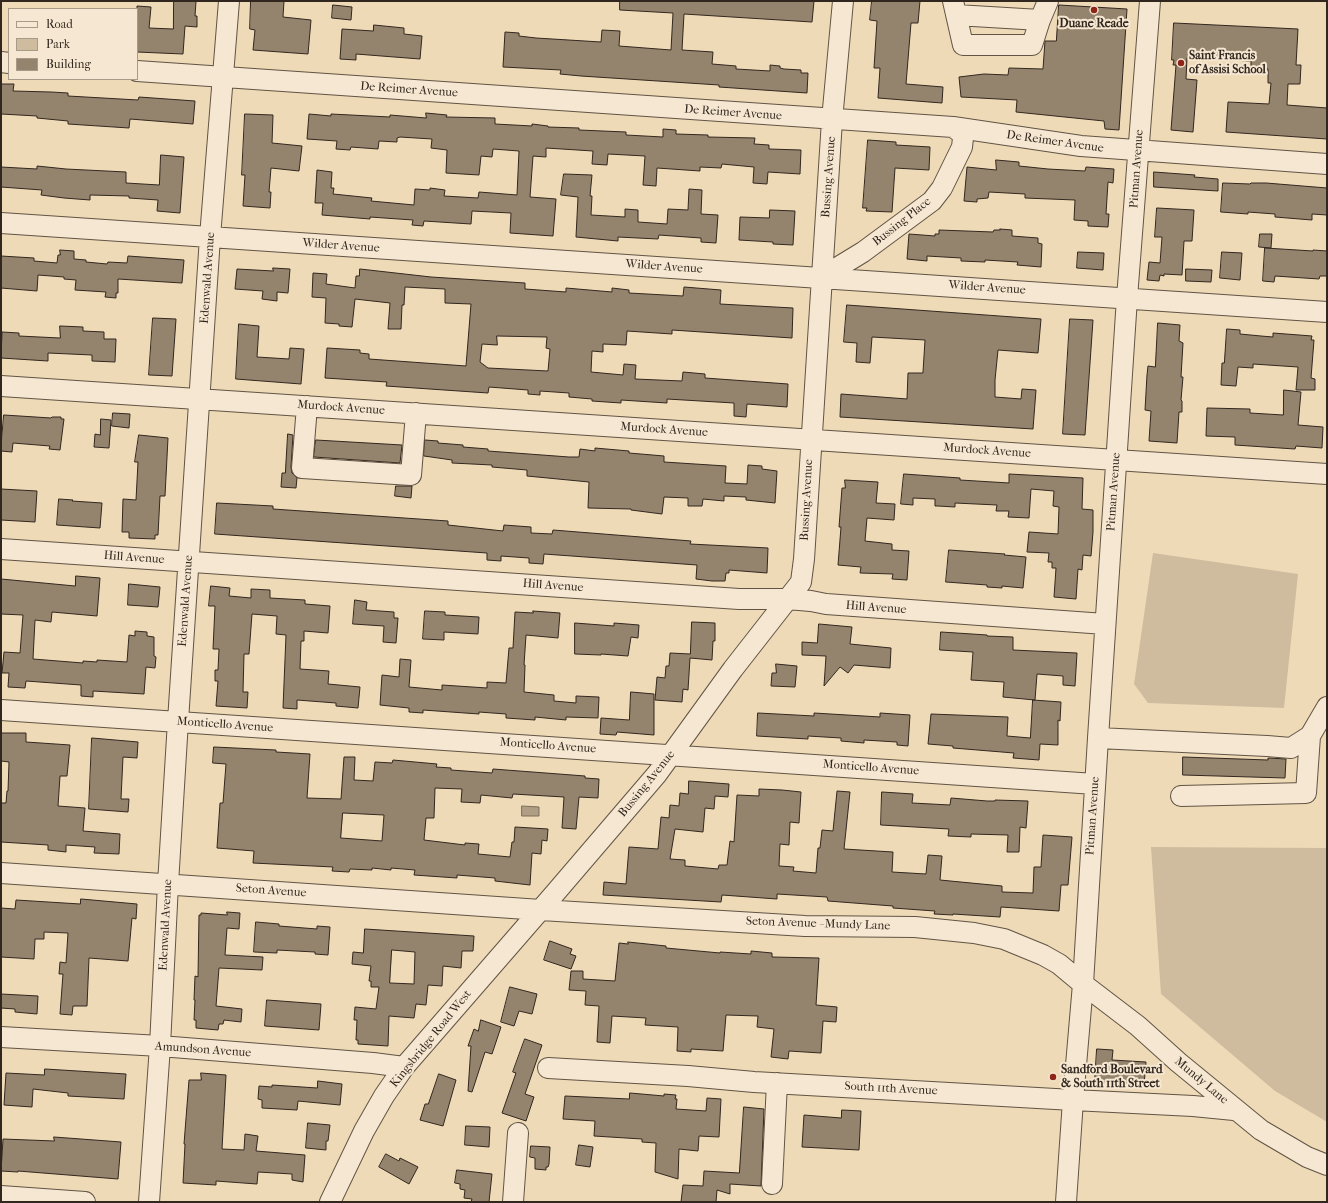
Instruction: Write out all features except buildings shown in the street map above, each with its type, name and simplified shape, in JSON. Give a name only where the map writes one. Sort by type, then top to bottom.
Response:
[{"type":"street","name":"Edenwald Avenue","points":[[149,1202],[160,1046],[178,721],[210,237],[229,1]]},
{"type":"street","name":"Bussing Avenue","points":[[541,910],[657,774],[733,669],[801,582],[804,559],[832,120],[843,1]]},
{"type":"street","points":[[1040,20],[955,8],[963,45],[1032,45],[1048,1]]},
{"type":"street","name":"Pitman Avenue","points":[[1066,1202],[1072,1100],[1083,984],[1127,298],[1150,1]]},
{"type":"street","name":"De Reimer Avenue","points":[[138,72],[953,127],[1081,146],[1327,164]]},
{"type":"street","name":"Bussing Place","points":[[822,277],[863,252],[932,201],[942,188],[962,147],[963,138],[961,133],[953,127]]},
{"type":"street","name":"Wilder Avenue","points":[[1,223],[1327,312]]},
{"type":"street","name":"Murdock Avenue","points":[[1,386],[1327,474]]},
{"type":"street","points":[[307,406],[302,468],[411,475],[416,413]]},
{"type":"street","name":"Hill Avenue","points":[[1,549],[739,599],[788,599],[826,604],[1106,624]]},
{"type":"street","points":[[1098,738],[1292,748],[1310,736],[1327,708]]},
{"type":"street","name":"Monticello Avenue","points":[[1,710],[1095,784]]},
{"type":"street","points":[[1181,796],[1306,793],[1310,736]]},
{"type":"street","name":"Seton Avenue","points":[[1,873],[541,910]]},
{"type":"street","name":"Seton Avenue - Mundy Lane","points":[[541,910],[805,926],[915,927],[974,933],[1004,939],[1043,955],[1059,964],[1083,984]]},
{"type":"street","name":"Kingsbridge Road West","points":[[330,1202],[364,1131],[384,1096],[404,1067],[541,910]]},
{"type":"street","name":"Mundy Lane","points":[[1083,984],[1138,1026],[1234,1110],[1261,1130],[1307,1157],[1327,1165]]},
{"type":"street","name":"Amundson Avenue","points":[[1,1037],[160,1046],[372,1063],[404,1067]]},
{"type":"street","name":"South 11th Avenue","points":[[548,1068],[777,1083],[1194,1106],[1234,1110]]},
{"type":"street","points":[[772,1184],[777,1083]]},
{"type":"street","points":[[513,1202],[518,1134]]},
{"type":"street","points":[[1,1196],[85,1202]]},
{"type":"green space","points":[[1153,553],[1298,574],[1284,708],[1148,703],[1134,684]]},
{"type":"green space","points":[[1151,847],[1327,848],[1327,1122],[1275,1091],[1161,994]]},
{"type":"shaded area","points":[[522,806],[539,807],[539,816],[522,816]]},
{"type":"place","name":"Duane Reade","points":[[1094,10]]},
{"type":"place","name":"Saint Francis of Assisi School","points":[[1181,63]]},
{"type":"place","name":"Sandford Boulevard & South 11th Street","points":[[1053,1077]]}]
